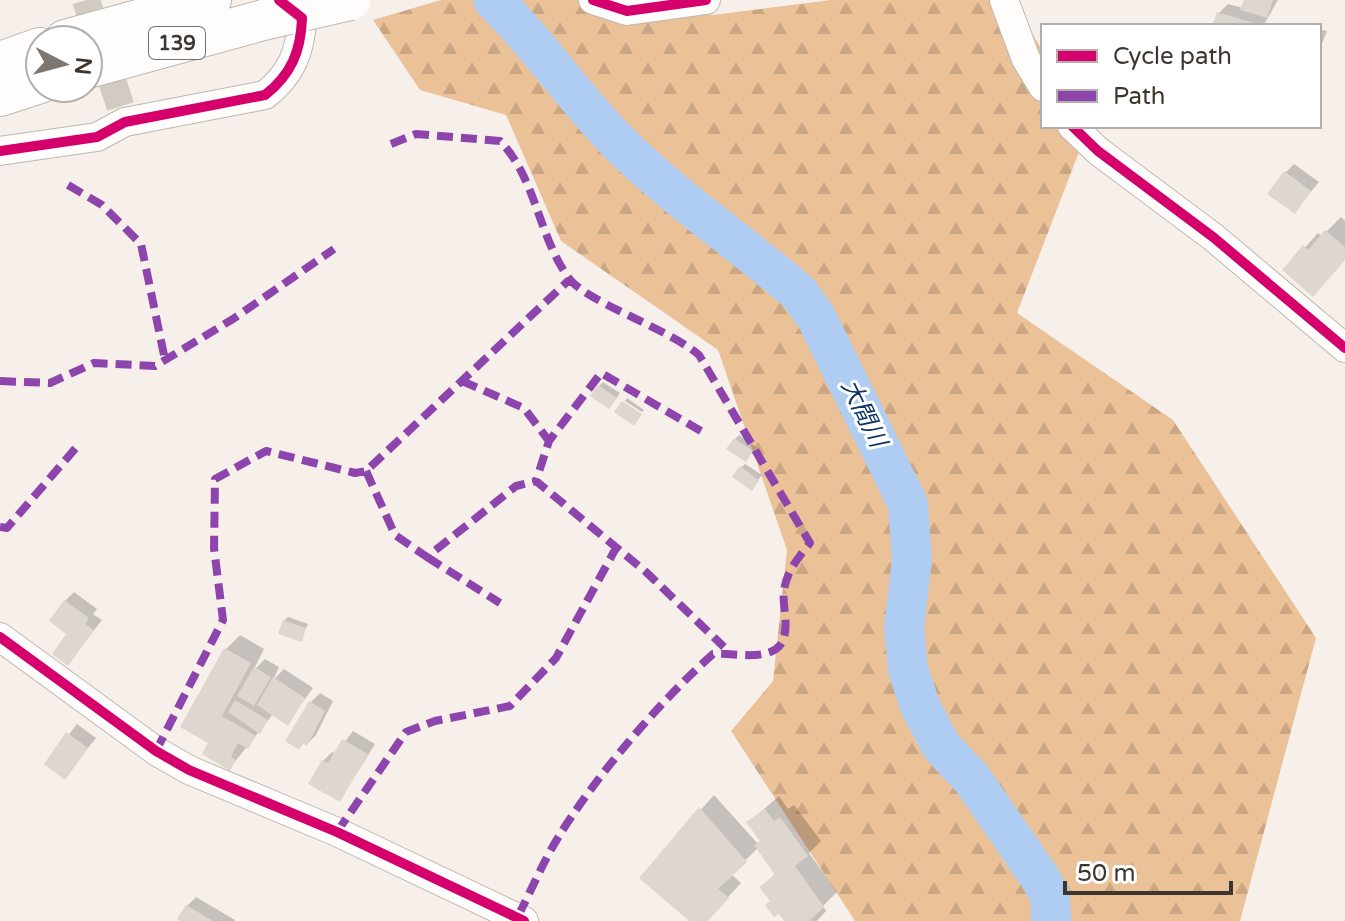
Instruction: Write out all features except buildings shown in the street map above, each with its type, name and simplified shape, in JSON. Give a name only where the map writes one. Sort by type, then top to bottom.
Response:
[{"type":"highway","name":"139","points":[[104,29],[211,0]]},
{"type":"highway","name":"139","points":[[104,63],[273,9],[350,0]]},
{"type":"highway","points":[[0,62],[24,54]]},
{"type":"highway","points":[[0,96],[24,88]]},
{"type":"street","points":[[593,0],[627,11],[706,0]]},
{"type":"street","points":[[1004,0],[1026,59],[1041,84]]},
{"type":"street","points":[[0,151],[97,137],[123,115],[265,95],[282,82],[301,46],[302,18],[273,9]]},
{"type":"street","points":[[1074,128],[1098,151],[1213,237],[1345,348]]},
{"type":"street","points":[[0,637],[156,751],[189,770],[337,832],[524,921]]},
{"type":"green space","points":[[441,0],[643,0],[713,15],[831,0],[988,0],[1027,26],[1041,48],[1041,128],[1088,128],[1017,313],[1173,420],[1316,638],[1240,921],[855,921],[731,731],[773,681],[787,550],[718,350],[561,241],[506,115],[420,90],[373,20]]},
{"type":"waterway","name":"大間川","points":[[493,0],[619,143],[662,182],[799,293],[817,319],[908,504],[912,560],[904,627],[908,669],[920,706],[941,746],[972,779],[1040,878],[1050,895],[1051,921]]},
{"type":"tunnel","points":[[86,0],[121,108]]},
{"type":"marked path","points":[[391,144],[416,134],[500,141],[522,172],[550,243],[568,277],[591,296],[668,335],[699,355],[810,543],[793,566],[785,584],[786,628],[781,644],[774,650],[757,655],[713,654],[672,694],[610,764],[574,813],[517,918]]},
{"type":"marked path","points":[[68,185],[102,205],[141,244],[165,360]]},
{"type":"marked path","points":[[0,381],[50,383],[94,363],[155,366],[233,319],[334,249]]},
{"type":"marked path","points":[[156,751],[223,620],[214,548],[215,479],[266,451],[355,473],[366,471],[569,280]]},
{"type":"marked path","points":[[701,431],[601,373],[549,441],[536,481],[646,572],[724,647]]},
{"type":"marked path","points":[[462,381],[524,408],[549,441]]},
{"type":"marked path","points":[[0,527],[7,528],[80,443]]},
{"type":"marked path","points":[[366,471],[395,535],[427,557],[516,486],[536,481]]},
{"type":"marked path","points":[[337,832],[406,732],[435,721],[510,706],[556,658],[616,548]]},
{"type":"marked path","points":[[427,557],[500,603]]},
{"type":"cycle path","points":[[0,151],[97,137],[125,122],[265,95],[288,71],[297,52],[301,30],[302,18],[279,0]]},
{"type":"cycle path","points":[[593,0],[627,11],[706,0]]},
{"type":"cycle path","points":[[1074,128],[1098,151],[1213,237],[1345,348]]},
{"type":"cycle path","points":[[0,637],[156,751],[189,770],[337,832],[524,921]]}]
